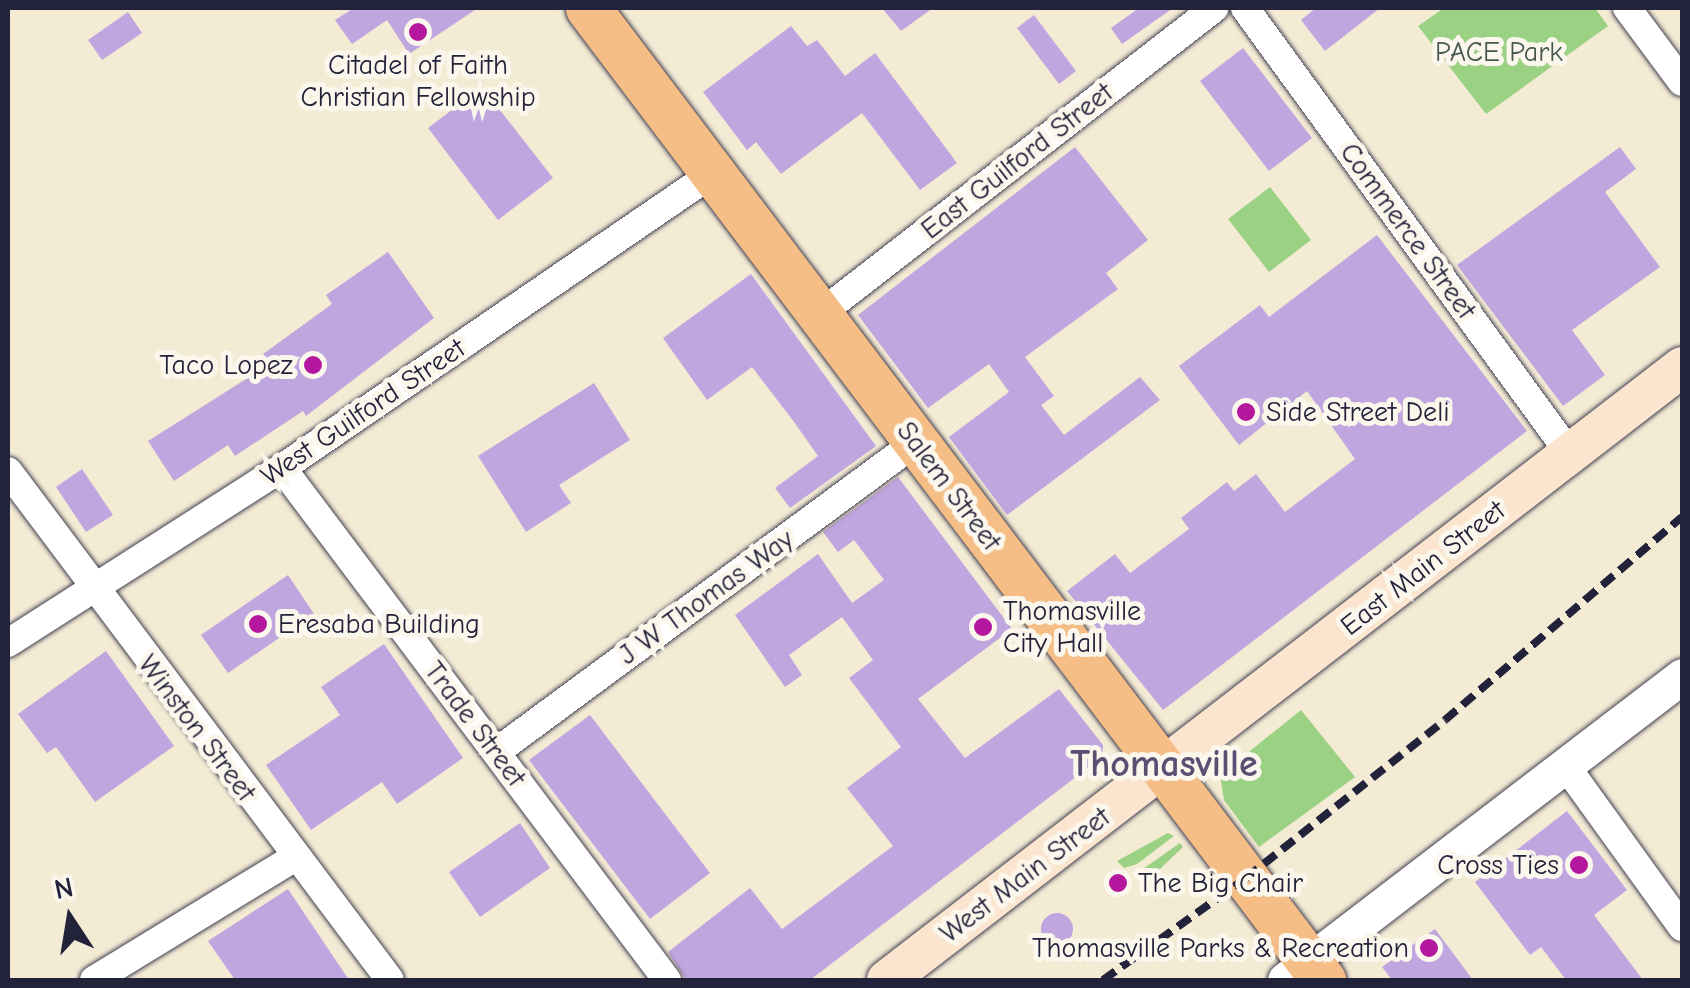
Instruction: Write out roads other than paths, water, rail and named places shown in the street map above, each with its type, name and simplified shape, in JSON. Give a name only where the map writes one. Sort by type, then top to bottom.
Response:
[{"type":"main road","name":"Salem Street","points":[[588,8],[1164,770],[1306,975]]},
{"type":"main road","name":"East Main Street","points":[[1164,770],[1682,367]]},
{"type":"main road","name":"West Main Street","points":[[887,980],[1164,770]]},
{"type":"street","name":"East Guilford Street","points":[[820,314],[1214,8]]},
{"type":"street","name":"Commerce Street","points":[[1245,8],[1570,454]]},
{"type":"street","points":[[1627,8],[1682,82]]},
{"type":"street","name":"West Guilford Street","points":[[8,644],[282,468],[713,173]]},
{"type":"street","name":"J W Thomas Way","points":[[496,752],[916,442]]},
{"type":"street","name":"Trade Street","points":[[282,468],[666,980]]},
{"type":"street","name":"Winston Street","points":[[8,471],[294,858],[390,980]]},
{"type":"street","points":[[1306,975],[1682,676]]},
{"type":"street","points":[[1568,769],[1682,926]]},
{"type":"street","points":[[94,980],[294,858]]},
{"type":"railway","points":[[1103,980],[1246,878],[1445,720],[1682,517]]},
{"type":"place","name":"Citadel of Faith Christian Fellowship","points":[[418,32]]},
{"type":"place","name":"Taco Lopez","points":[[313,365]]},
{"type":"place","name":"Side Street Deli","points":[[1246,412]]},
{"type":"place","name":"Eresaba Building","points":[[258,624]]},
{"type":"place","name":"Thomasville City Hall","points":[[983,627]]},
{"type":"place","name":"Cross Ties","points":[[1579,865]]},
{"type":"place","name":"The Big Chair","points":[[1118,883]]},
{"type":"place","name":"Thomasville Parks & Recreation","points":[[1429,948]]},
{"type":"district","name":"Thomasville","points":[[1164,765]]},
{"type":"park label","name":"PACE Park","points":[[1499,52]]}]
